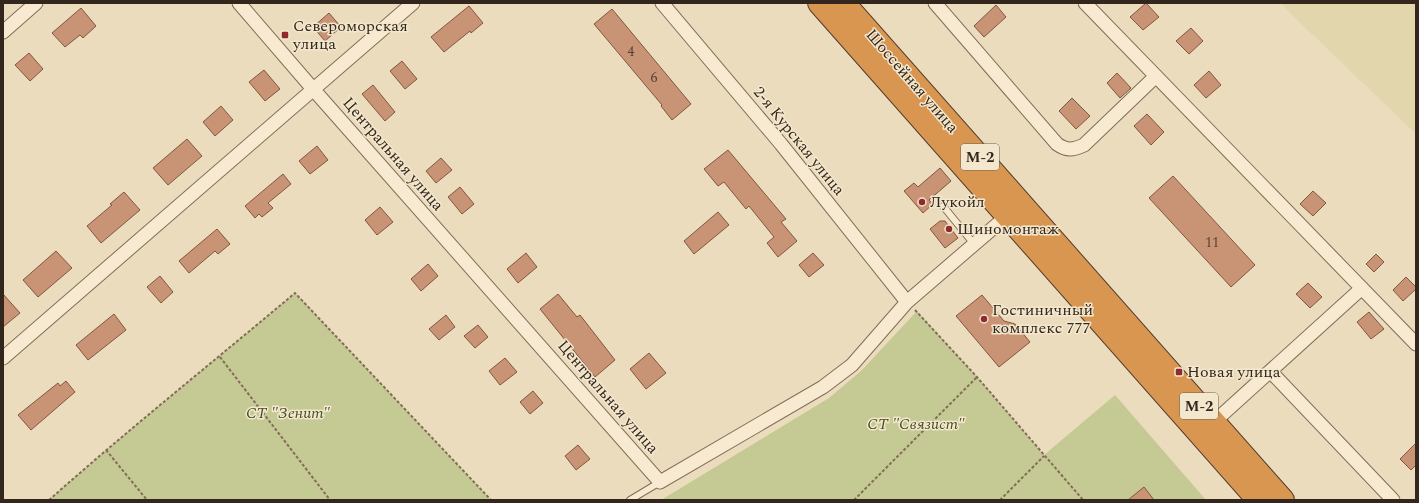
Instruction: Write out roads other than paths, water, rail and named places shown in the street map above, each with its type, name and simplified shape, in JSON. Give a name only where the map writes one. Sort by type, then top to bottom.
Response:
[{"type":"highway","name":"Шоссейная улица","points":[[820,3],[1258,500]]},
{"type":"highway","name":"Шоссейная улица","points":[[844,3],[1283,500]]},
{"type":"street","points":[[3,32],[36,3]]},
{"type":"street","name":"Центральная улица","points":[[239,3],[660,482]]},
{"type":"street","points":[[3,358],[413,3]]},
{"type":"street","name":"2-я Курская улица","points":[[662,3],[781,144],[906,302]]},
{"type":"street","points":[[935,3],[1057,144],[1065,149],[1074,149],[1084,145],[1156,76]]},
{"type":"street","points":[[1085,3],[1416,344]]},
{"type":"street","points":[[660,482],[824,387],[852,365],[906,302],[1007,216]]},
{"type":"street","points":[[1214,422],[1362,288]]},
{"type":"street","points":[[1271,372],[1393,500]]},
{"type":"lane","points":[[943,206],[974,244]]},
{"type":"lane","points":[[630,500],[660,482]]},
{"type":"place","name":"Североморская улица","points":[[285,35]]},
{"type":"place","name":"Лукойл","points":[[922,202]]},
{"type":"place","name":"Шиномонтаж","points":[[949,229]]},
{"type":"place","name":"Гостиничный комплекс 777","points":[[984,319]]},
{"type":"place","name":"Новая улица","points":[[1179,372]]},
{"type":"park label","name":"СТ \"Зенит\"","points":[[288,413]]},
{"type":"park label","name":"СТ \"Связист\"","points":[[916,424]]}]
